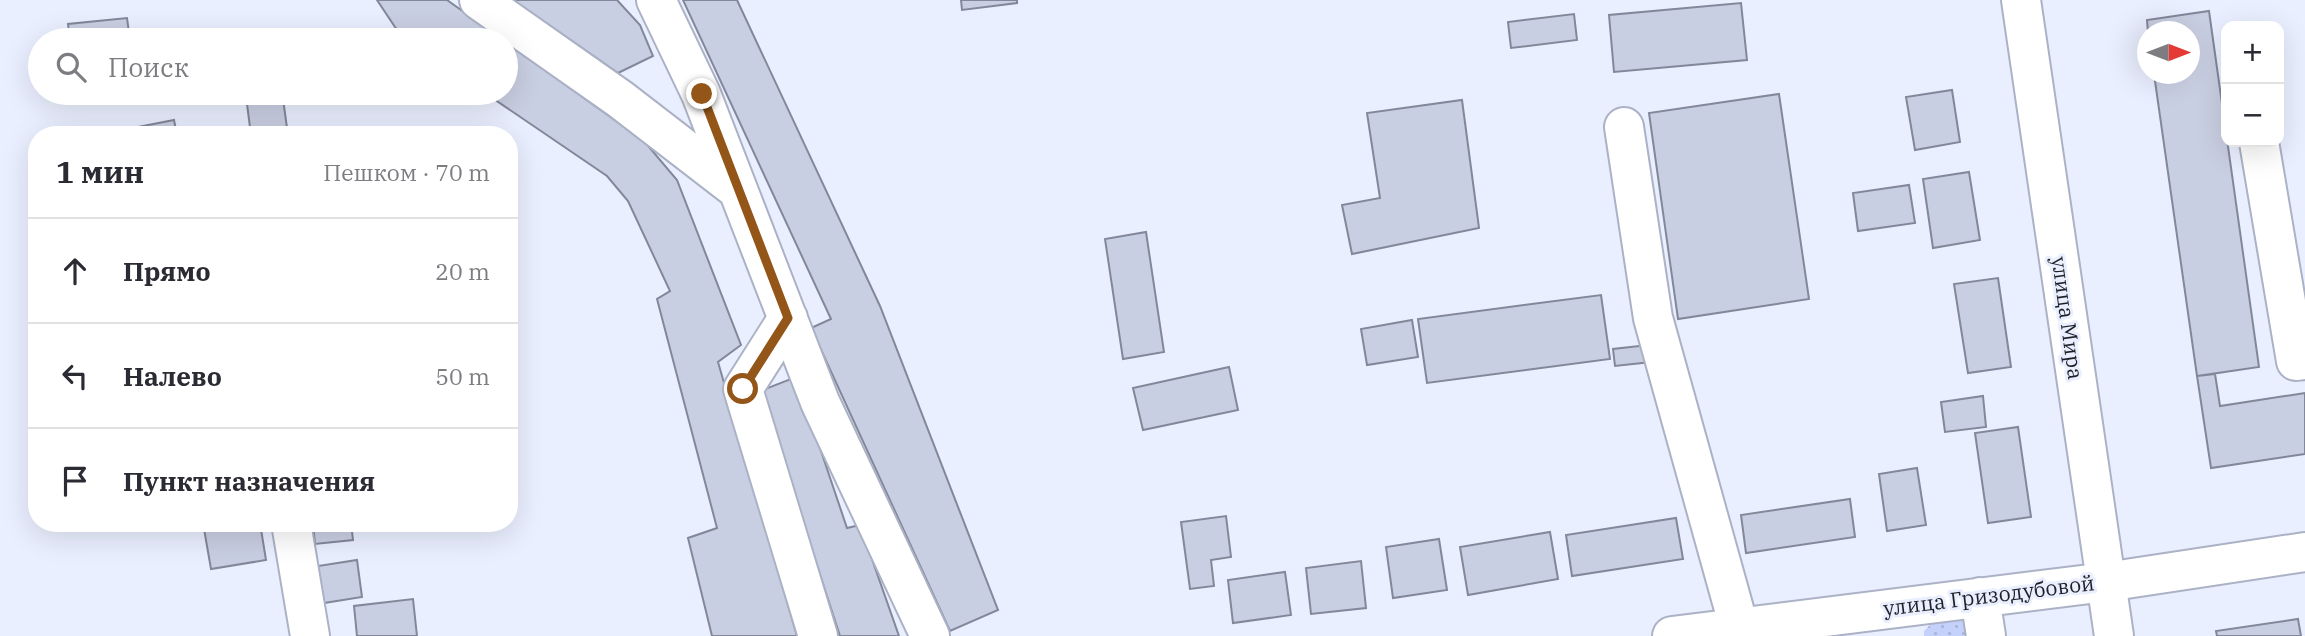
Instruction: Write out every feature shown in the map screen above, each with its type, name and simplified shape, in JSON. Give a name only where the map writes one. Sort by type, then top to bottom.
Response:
[{"type":"street","points":[[479,0],[620,99],[738,190]]},
{"type":"street","points":[[656,0],[702,94],[820,402],[930,636]]},
{"type":"street","points":[[2021,0],[2026,0]]},
{"type":"street","name":"улица Мира","points":[[2021,0],[2115,636]]},
{"type":"street","points":[[1624,128],[1653,317],[1739,627]]},
{"type":"street","points":[[2260,147],[2296,361],[2305,360]]},
{"type":"street","points":[[788,318],[743,389],[818,636]]},
{"type":"street","points":[[293,532],[310,636]]},
{"type":"street","name":"улица Гризодубовой","points":[[1672,636],[1739,627],[1888,622],[1980,597],[2106,582],[2305,552]]},
{"type":"street","points":[[1980,597],[1986,636]]},
{"type":"shaded area","points":[[1965,618],[1973,636],[1924,636],[1924,631],[1934,621]]},
{"type":"building","points":[[377,0],[447,0],[486,28],[396,28]]},
{"type":"building","points":[[513,0],[617,0],[640,25],[653,56],[618,73]]},
{"type":"building","points":[[683,0],[737,0],[880,306],[998,610],[950,631],[811,328],[831,319]]},
{"type":"building","points":[[961,0],[1017,0],[1017,3],[962,10]]},
{"type":"building","points":[[1741,3],[1747,60],[1614,72],[1609,15]]},
{"type":"building","points":[[2209,11],[2221,96],[2221,147],[2228,147],[2259,367],[2197,376],[2155,84],[2200,84],[2200,21],[2147,20]]},
{"type":"building","points":[[1574,14],[1577,40],[1511,48],[1508,22]]},
{"type":"building","points":[[127,18],[128,28],[68,28],[68,24]]},
{"type":"building","points":[[518,51],[644,141],[677,180],[741,345],[718,362],[797,636],[712,636],[688,538],[717,528],[657,299],[670,291],[628,201],[607,176],[503,105],[518,105]]},
{"type":"building","points":[[1952,90],[1960,142],[1915,150],[1906,97]]},
{"type":"building","points":[[1779,94],[1809,299],[1678,319],[1649,113]]},
{"type":"building","points":[[1462,100],[1479,228],[1352,254],[1342,205],[1380,198],[1367,113]]},
{"type":"building","points":[[247,105],[284,105],[287,126],[250,126]]},
{"type":"building","points":[[174,120],[175,126],[143,126]]},
{"type":"building","points":[[1969,172],[1980,240],[1933,248],[1923,179]]},
{"type":"building","points":[[1909,185],[1915,223],[1858,231],[1853,193]]},
{"type":"building","points":[[1146,232],[1164,352],[1123,359],[1105,239]]},
{"type":"building","points":[[1998,278],[2011,367],[1968,373],[1954,284]]},
{"type":"building","points":[[1601,295],[1610,359],[1427,383],[1418,319]]},
{"type":"building","points":[[1412,320],[1418,357],[1367,365],[1361,329]]},
{"type":"building","points":[[1648,345],[1651,362],[1615,366],[1613,349]]},
{"type":"building","points":[[1229,367],[1238,410],[1143,430],[1133,388]]},
{"type":"building","points":[[2215,374],[2220,406],[2305,393],[2305,454],[2211,468],[2197,376]]},
{"type":"building","points":[[796,377],[847,528],[860,525],[899,636],[840,636],[760,391]]},
{"type":"building","points":[[1983,396],[1986,427],[1945,432],[1941,402]]},
{"type":"building","points":[[2018,427],[2031,517],[1988,523],[1975,433]]},
{"type":"building","points":[[1917,468],[1926,525],[1887,531],[1879,474]]},
{"type":"building","points":[[1850,499],[1855,537],[1746,553],[1741,515]]},
{"type":"building","points":[[1226,516],[1231,557],[1211,560],[1214,586],[1190,589],[1181,522]]},
{"type":"building","points":[[1676,518],[1683,559],[1572,576],[1566,535]]},
{"type":"building","points":[[205,532],[261,532],[266,560],[211,569]]},
{"type":"building","points":[[314,532],[352,532],[353,540],[315,544]]},
{"type":"building","points":[[1550,532],[1558,579],[1468,595],[1460,547]]},
{"type":"building","points":[[1439,539],[1447,590],[1393,598],[1386,547]]},
{"type":"building","points":[[357,560],[362,597],[324,603],[318,566]]},
{"type":"building","points":[[1361,561],[1366,608],[1311,614],[1306,568]]},
{"type":"building","points":[[1285,572],[1291,615],[1233,623],[1228,580]]},
{"type":"building","points":[[413,599],[417,636],[357,636],[354,606]]},
{"type":"building","points":[[2298,619],[2301,636],[2217,636],[2216,631]]},
{"type":"route","points":[[702,94],[788,318],[743,389]]}]
